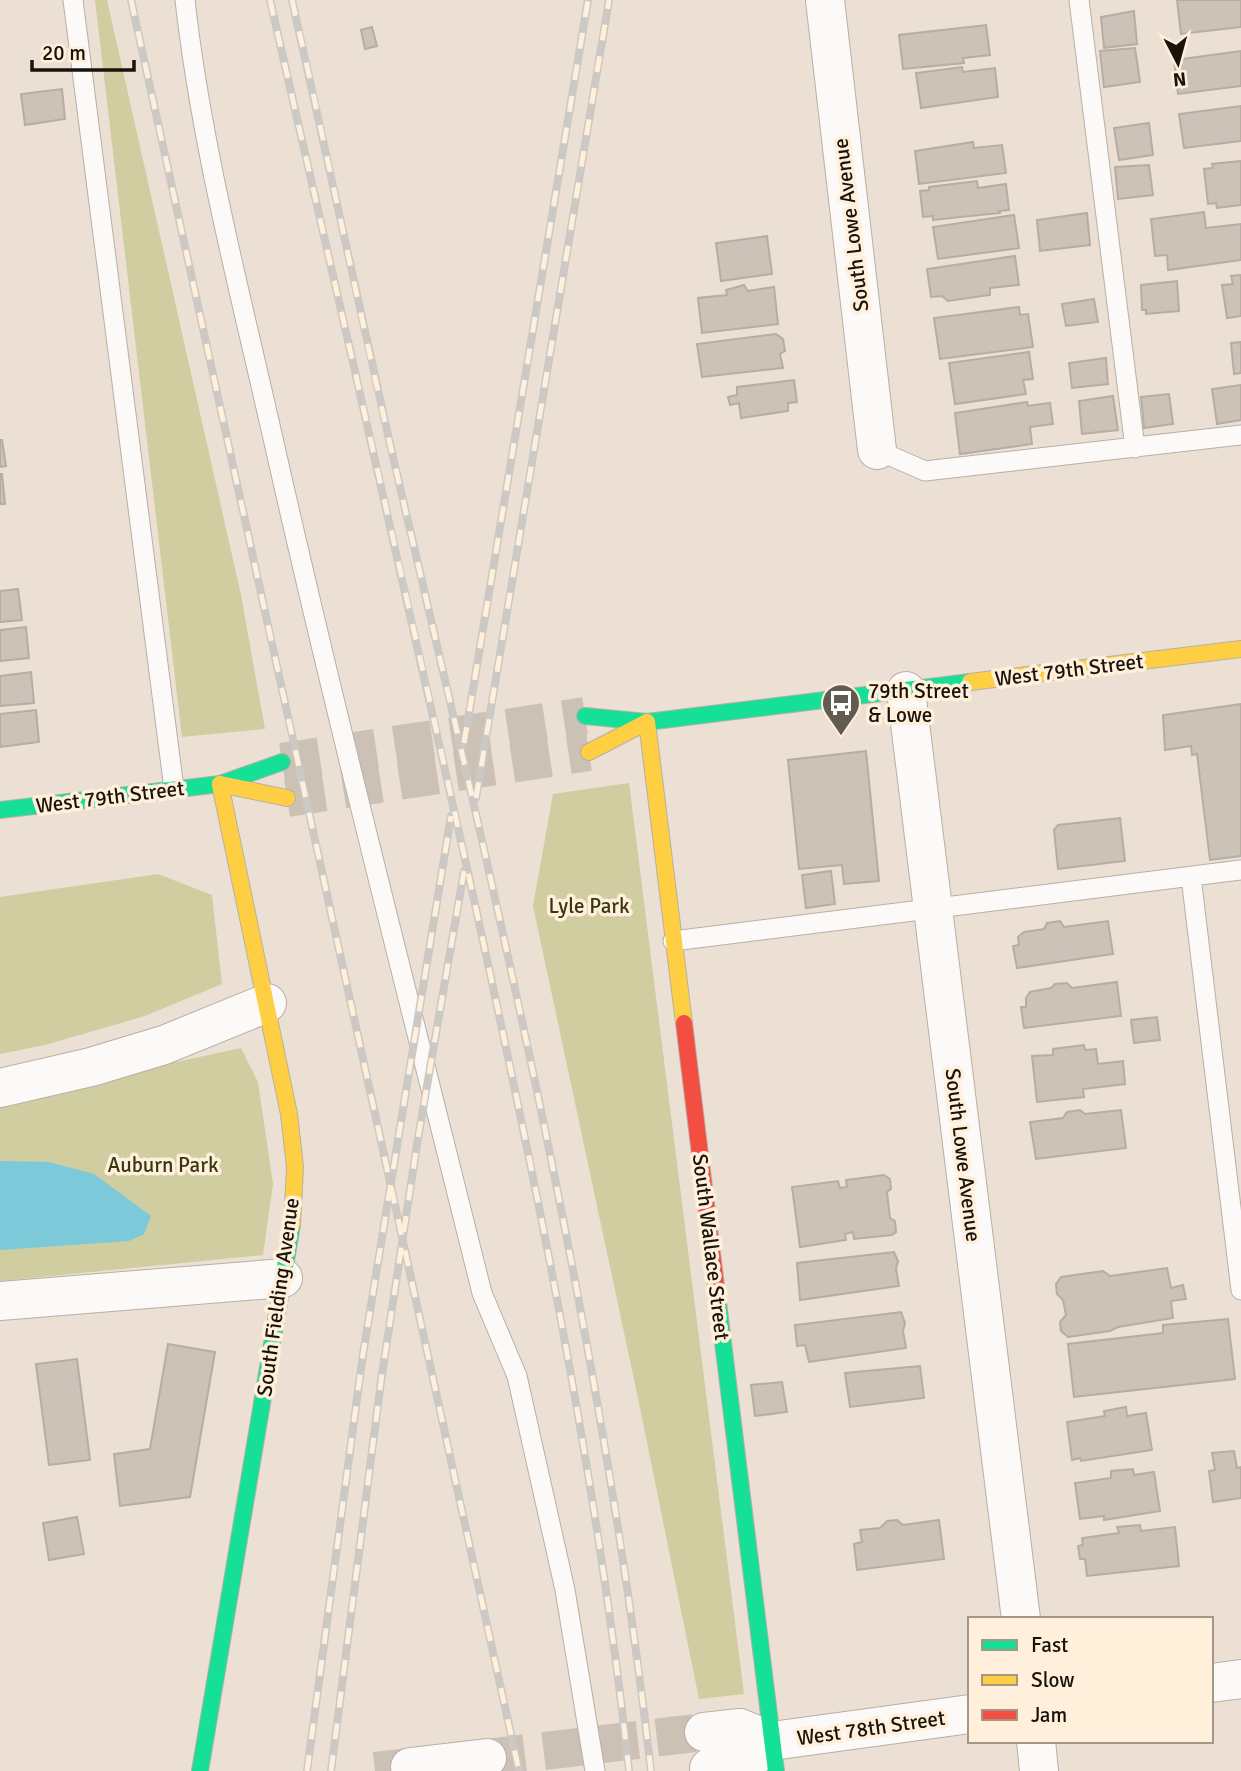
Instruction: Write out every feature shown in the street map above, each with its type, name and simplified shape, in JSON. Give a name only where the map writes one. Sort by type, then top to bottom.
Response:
[{"type":"street","name":"South Lowe Avenue","points":[[825,0],[877,450]]},
{"type":"street","name":"West 79th Street","points":[[585,716],[647,722],[1241,649]]},
{"type":"street","name":"South Lowe Avenue","points":[[906,691],[1021,1617]]},
{"type":"street","name":"West 79th Street","points":[[589,752],[647,722]]},
{"type":"street","name":"South Wallace Street","points":[[647,722],[774,1756]]},
{"type":"street","name":"West 79th Street","points":[[0,810],[220,783],[282,762]]},
{"type":"street","name":"West 79th Street","points":[[220,783],[287,798]]},
{"type":"street","name":"South Fielding Avenue","points":[[200,1771],[294,1211],[295,1167],[289,1114],[220,783]]},
{"type":"street","points":[[0,1088],[91,1067],[164,1045],[267,1003]]},
{"type":"street","points":[[0,1301],[283,1278]]},
{"type":"street","points":[[1213,1683],[1241,1679]]},
{"type":"street","name":"West 78th Street","points":[[707,1750],[740,1728],[774,1756],[968,1714]]},
{"type":"street","points":[[1036,1743],[1039,1771]]},
{"type":"street","points":[[410,1767],[487,1758]]},
{"type":"lane","points":[[73,0],[174,789]]},
{"type":"lane","points":[[185,0],[192,62],[307,590],[482,1293],[517,1376],[565,1590],[595,1771]]},
{"type":"lane","points":[[1079,0],[1135,447]]},
{"type":"lane","points":[[877,450],[925,471],[1241,435]]},
{"type":"lane","points":[[674,941],[1241,870]]},
{"type":"lane","points":[[1191,877],[1241,1290]]},
{"type":"green space","points":[[95,0],[107,0],[241,595],[265,729],[182,737]]},
{"type":"green space","name":"Lyle Park","points":[[629,783],[744,1694],[699,1699],[533,906],[553,794]]},
{"type":"green space","points":[[158,874],[212,895],[222,984],[145,1016],[45,1045],[0,1054],[0,897]]},
{"type":"green space","name":"Auburn Park","points":[[241,1048],[258,1082],[273,1184],[263,1255],[0,1281],[0,1100]]},
{"type":"water","points":[[0,1161],[49,1162],[94,1174],[151,1216],[144,1234],[129,1241],[0,1250]]},
{"type":"building","points":[[1177,0],[1241,0],[1241,27],[1181,34]]},
{"type":"building","points":[[1134,11],[1137,44],[1104,48],[1101,17]]},
{"type":"building","points":[[986,25],[990,55],[963,58],[964,63],[903,69],[899,35]]},
{"type":"building","points":[[372,27],[377,46],[365,49],[361,30]]},
{"type":"building","points":[[1135,48],[1140,82],[1104,87],[1100,51]]},
{"type":"building","points":[[1241,51],[1241,86],[1178,94],[1174,60]]},
{"type":"building","points":[[962,67],[963,72],[995,68],[998,97],[921,108],[916,73]]},
{"type":"building","points":[[62,89],[65,119],[25,125],[21,94]]},
{"type":"building","points":[[1241,106],[1241,141],[1184,148],[1179,114]]},
{"type":"building","points":[[1149,123],[1153,155],[1119,160],[1114,128]]},
{"type":"building","points":[[973,142],[974,148],[1002,145],[1006,173],[919,184],[915,151]]},
{"type":"building","points":[[1241,161],[1241,205],[1217,208],[1216,203],[1208,204],[1204,169],[1213,168],[1212,164]]},
{"type":"building","points":[[1149,165],[1153,195],[1118,199],[1115,167]]},
{"type":"building","points":[[977,181],[978,188],[1006,184],[1009,210],[933,220],[933,216],[923,217],[920,191],[929,190],[929,187]]},
{"type":"building","points":[[1204,212],[1206,228],[1241,224],[1241,260],[1168,270],[1167,255],[1155,256],[1151,219]]},
{"type":"building","points":[[1087,213],[1090,245],[1040,251],[1037,220]]},
{"type":"building","points":[[1014,215],[1019,248],[938,259],[933,227]]},
{"type":"building","points":[[767,236],[772,274],[721,281],[716,243]]},
{"type":"building","points":[[1015,256],[1019,285],[990,288],[990,295],[948,301],[942,296],[931,297],[927,269]]},
{"type":"building","points":[[1241,275],[1241,316],[1227,318],[1222,285],[1233,284],[1231,276]]},
{"type":"building","points":[[1177,281],[1179,311],[1146,314],[1146,310],[1142,310],[1141,285]]},
{"type":"building","points":[[744,285],[748,291],[774,287],[778,324],[702,333],[698,298],[727,295],[726,290]]},
{"type":"building","points":[[1094,299],[1098,322],[1066,326],[1062,304]]},
{"type":"building","points":[[1019,307],[1020,315],[1028,314],[1033,347],[940,359],[934,318]]},
{"type":"building","points":[[776,334],[783,339],[785,351],[780,354],[783,368],[702,377],[697,344]]},
{"type":"building","points":[[1241,342],[1241,373],[1234,374],[1231,343]]},
{"type":"building","points":[[1029,352],[1033,379],[1023,380],[1026,394],[955,404],[949,363]]},
{"type":"building","points":[[1106,358],[1108,384],[1072,388],[1069,363]]},
{"type":"building","points":[[794,380],[797,402],[788,403],[788,411],[741,418],[739,403],[730,405],[728,397],[737,395],[737,387]]},
{"type":"building","points":[[1241,385],[1241,420],[1217,424],[1212,389]]},
{"type":"building","points":[[1169,394],[1173,424],[1144,428],[1141,397]]},
{"type":"building","points":[[1113,396],[1118,430],[1082,434],[1079,401]]},
{"type":"building","points":[[1027,402],[1028,406],[1050,403],[1053,424],[1030,427],[1032,444],[960,454],[955,413]]},
{"type":"building","points":[[0,440],[6,466],[0,467]]},
{"type":"building","points":[[2,474],[5,504],[0,504]]},
{"type":"building","points":[[18,589],[22,620],[0,622],[0,591]]},
{"type":"building","points":[[26,627],[29,658],[0,661],[0,630]]},
{"type":"building","points":[[31,672],[34,703],[0,706],[0,676]]},
{"type":"building","points":[[1241,704],[1241,856],[1210,860],[1197,754],[1192,755],[1191,746],[1165,750],[1163,715]]},
{"type":"building","points":[[36,710],[39,742],[0,747],[0,714]]},
{"type":"building","points":[[866,751],[879,881],[844,884],[842,865],[799,869],[788,760]]},
{"type":"building","points":[[1120,818],[1125,861],[1058,869],[1054,830],[1058,825]]},
{"type":"building","points":[[831,871],[835,904],[806,908],[802,875]]},
{"type":"building","points":[[1060,921],[1064,927],[1108,921],[1113,954],[1017,968],[1013,946],[1019,945],[1018,937],[1024,932],[1044,929],[1047,923]]},
{"type":"building","points":[[1117,982],[1121,1016],[1024,1028],[1021,1007],[1026,1007],[1026,998],[1030,992],[1051,988],[1055,984],[1067,983],[1072,988]]},
{"type":"building","points":[[1157,1017],[1160,1040],[1134,1043],[1131,1020]]},
{"type":"building","points":[[1084,1045],[1085,1050],[1096,1049],[1098,1064],[1123,1061],[1125,1084],[1083,1089],[1084,1097],[1037,1102],[1032,1056],[1053,1055],[1053,1049]]},
{"type":"building","points":[[1080,1110],[1085,1114],[1121,1110],[1126,1148],[1036,1159],[1030,1122],[1063,1118],[1067,1112]]},
{"type":"building","points":[[884,1175],[890,1179],[891,1189],[887,1192],[890,1218],[895,1221],[896,1232],[892,1235],[854,1239],[853,1232],[845,1234],[846,1240],[800,1247],[792,1187],[838,1181],[840,1188],[847,1187],[846,1180]]},
{"type":"building","points":[[894,1252],[898,1261],[896,1269],[899,1286],[800,1300],[797,1263]]},
{"type":"building","points":[[1167,1268],[1171,1288],[1183,1285],[1186,1299],[1171,1301],[1173,1318],[1068,1337],[1061,1331],[1060,1322],[1066,1315],[1063,1300],[1057,1294],[1056,1284],[1061,1277],[1103,1271],[1110,1276]]},
{"type":"building","points":[[901,1312],[905,1323],[903,1331],[906,1348],[809,1362],[805,1345],[797,1346],[795,1325]]},
{"type":"building","points":[[1228,1319],[1235,1379],[1074,1397],[1068,1344],[1163,1333],[1163,1325]]},
{"type":"building","points":[[168,1344],[215,1352],[190,1497],[120,1506],[114,1454],[150,1449]]},
{"type":"building","points":[[77,1359],[90,1460],[49,1465],[36,1364]]},
{"type":"building","points":[[920,1366],[924,1398],[850,1407],[845,1373]]},
{"type":"building","points":[[782,1382],[787,1412],[755,1416],[751,1385]]},
{"type":"building","points":[[1126,1407],[1127,1416],[1146,1413],[1152,1450],[1081,1461],[1080,1458],[1072,1460],[1067,1422],[1105,1416],[1104,1411]]},
{"type":"building","points":[[1234,1451],[1237,1468],[1241,1467],[1241,1498],[1213,1502],[1209,1471],[1215,1470],[1212,1453]]},
{"type":"building","points":[[1133,1469],[1134,1475],[1154,1472],[1160,1511],[1104,1520],[1104,1516],[1080,1519],[1075,1483],[1111,1478],[1111,1471]]},
{"type":"building","points":[[77,1517],[84,1554],[49,1560],[43,1523]]},
{"type":"building","points":[[897,1520],[903,1525],[939,1520],[944,1559],[857,1570],[854,1544],[862,1542],[860,1530],[880,1528],[887,1521]]},
{"type":"building","points":[[1140,1525],[1141,1531],[1175,1527],[1179,1566],[1087,1576],[1085,1559],[1080,1559],[1078,1546],[1083,1545],[1082,1538],[1119,1533],[1117,1527]]},
{"type":"tunnel","points":[[282,762],[585,716]]},
{"type":"tunnel","points":[[287,798],[589,752]]},
{"type":"tunnel","points":[[487,1758],[704,1732]]},
{"type":"tunnel","points":[[375,1771],[410,1767]]},
{"type":"railway","points":[[131,0],[519,1771]]},
{"type":"railway","points":[[270,0],[443,760],[539,1205],[599,1543],[629,1771]]},
{"type":"railway","points":[[292,0],[377,388],[467,773],[540,1104],[603,1436],[651,1771]]},
{"type":"railway","points":[[464,743],[588,0]]},
{"type":"railway","points":[[476,798],[609,0]]},
{"type":"railway","points":[[307,1771],[363,1354],[451,816]]},
{"type":"railway","points":[[331,1771],[381,1381],[418,1138],[464,871]]},
{"type":"traffic: fast","points":[[585,716],[647,722],[970,682]]},
{"type":"traffic: fast","points":[[0,810],[220,784],[282,762]]},
{"type":"traffic: fast","points":[[200,1771],[292,1225]]},
{"type":"traffic: fast","points":[[718,1302],[776,1771]]},
{"type":"traffic: slow","points":[[970,682],[1241,649]]},
{"type":"traffic: slow","points":[[647,722],[684,1023]]},
{"type":"traffic: slow","points":[[589,752],[647,722]]},
{"type":"traffic: slow","points":[[220,784],[287,798]]},
{"type":"traffic: slow","points":[[220,784],[289,1114],[295,1167],[292,1225]]},
{"type":"traffic: jam","points":[[684,1023],[718,1302]]},
{"type":"place","name":"79th Street & Lowe","points":[[841,737]]}]
